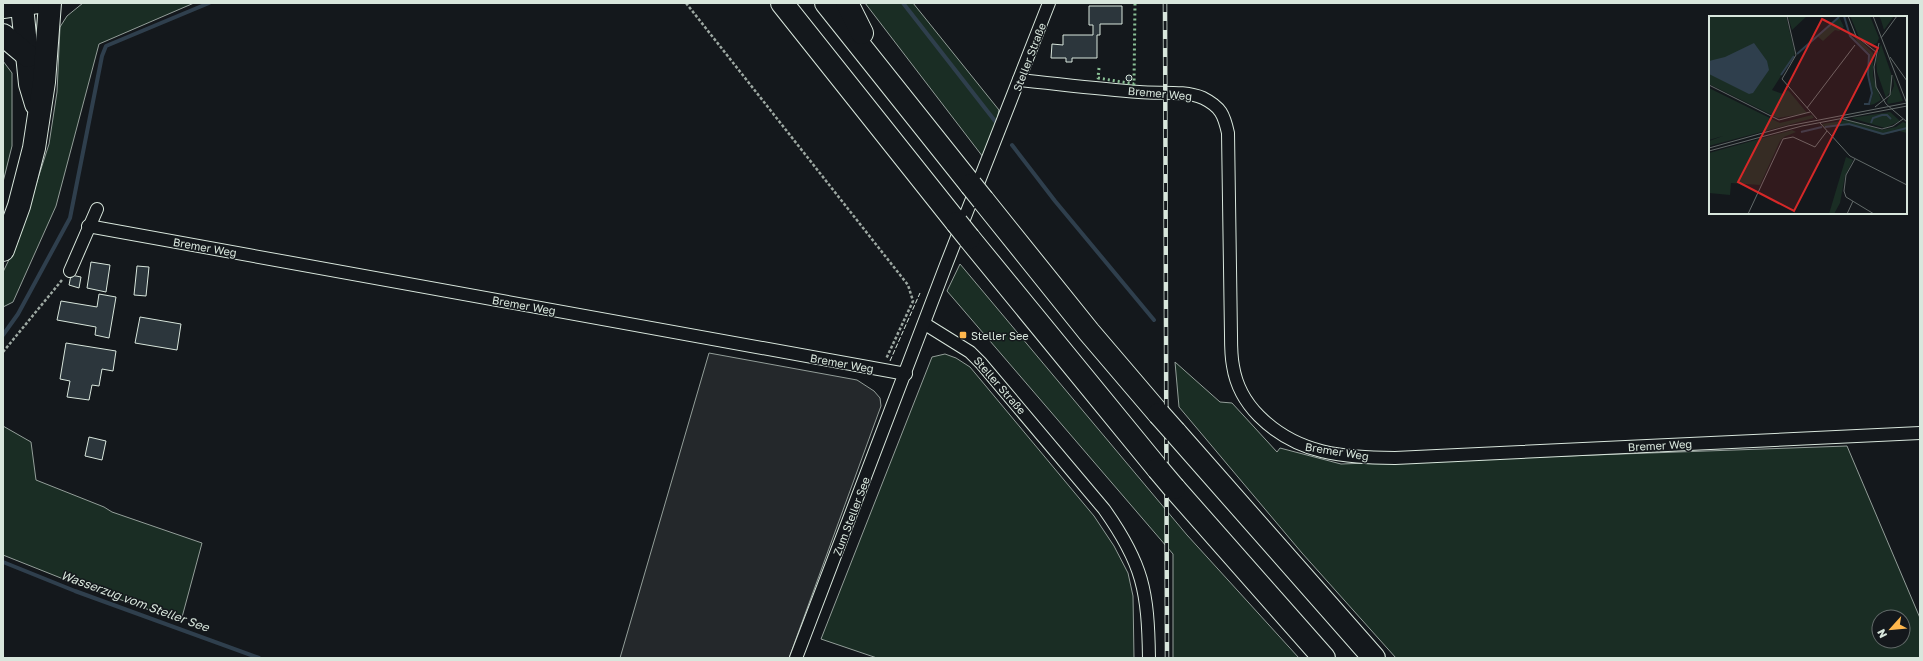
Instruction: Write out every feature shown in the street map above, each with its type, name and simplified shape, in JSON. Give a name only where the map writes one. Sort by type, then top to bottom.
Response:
[{"type":"highway","points":[[3,250],[19,206],[34,148],[44,82],[50,3]]},
{"type":"highway","points":[[782,3],[963,230],[1158,470],[1324,658]]},
{"type":"highway","points":[[826,3],[1089,332],[1159,414],[1374,658]]},
{"type":"highway","points":[[847,3],[885,78]]},
{"type":"highway","points":[[21,6],[28,56],[30,84],[39,113]]},
{"type":"highway","points":[[3,35],[28,56]]},
{"type":"street","name":"Steller Straße","points":[[1049,3],[946,265],[925,324],[970,352],[981,363],[1104,509],[1122,534],[1136,561],[1143,582],[1147,604],[1148,658]]},
{"type":"street","name":"Bremer Weg","points":[[1020,80],[1140,92],[1183,94],[1201,97],[1218,108],[1224,115],[1228,133],[1230,335],[1233,366],[1242,394],[1253,410],[1277,433],[1304,447],[1341,454],[1395,458],[1920,433]]},
{"type":"street","points":[[70,271],[88,226],[97,209]]},
{"type":"street","name":"Bremer Weg","points":[[88,226],[906,374]]},
{"type":"street","points":[[906,374],[925,324]]},
{"type":"street","name":"Zum Steller See","points":[[796,658],[906,374]]},
{"type":"path","points":[[686,3],[908,285],[913,300],[881,370]]},
{"type":"path","points":[[3,352],[70,271]]},
{"type":"green space","points":[[83,3],[194,3],[99,44],[56,206],[13,302],[3,307],[3,272],[18,241],[49,144],[57,92],[60,27],[67,16]]},
{"type":"green space","points":[[865,3],[913,3],[999,110],[995,130],[983,157]]},
{"type":"green space","points":[[3,61],[12,73],[12,146],[3,182]]},
{"type":"green space","points":[[960,264],[1187,535],[1299,658],[1173,658],[1173,554],[947,291]]},
{"type":"green space","points":[[945,354],[956,358],[970,367],[1094,516],[1114,546],[1128,573],[1133,596],[1134,658],[877,658],[821,639],[932,357]]},
{"type":"green space","points":[[1175,362],[1220,402],[1232,403],[1277,452],[1280,448],[1341,464],[1847,446],[1920,618],[1920,658],[1396,658],[1302,553],[1179,407]]},
{"type":"green space","points":[[3,426],[31,442],[36,480],[104,507],[112,512],[202,543],[181,621],[76,584],[3,555]]},
{"type":"shaded area","points":[[709,353],[857,380],[874,391],[880,398],[881,406],[789,658],[620,658]]},
{"type":"building","points":[[1089,6],[1122,6],[1122,24],[1100,24],[1100,35],[1097,35],[1097,58],[1072,58],[1072,62],[1066,62],[1066,58],[1051,58],[1052,44],[1063,45],[1063,35],[1093,35],[1093,25],[1089,25]]},
{"type":"building","points":[[1129,75],[1132,78],[1129,81],[1126,78]]},
{"type":"building","points":[[91,262],[110,265],[106,292],[87,288]]},
{"type":"building","points":[[137,266],[149,267],[146,296],[134,295]]},
{"type":"building","points":[[71,275],[81,277],[79,288],[69,285]]},
{"type":"building","points":[[99,294],[116,297],[109,338],[95,335],[96,327],[57,320],[61,301],[97,307]]},
{"type":"building","points":[[140,317],[181,324],[177,350],[135,343]]},
{"type":"building","points":[[66,343],[116,351],[113,371],[102,369],[99,386],[92,385],[89,400],[67,397],[70,381],[60,379]]},
{"type":"building","points":[[89,437],[106,441],[102,460],[85,456]]},
{"type":"waterway","points":[[3,335],[18,314],[70,218],[102,56],[106,46],[209,3]]},
{"type":"waterway","points":[[903,3],[995,121]]},
{"type":"waterway","points":[[1012,145],[1055,201],[1154,320]]},
{"type":"waterway","name":"Wasserzug vom Steller See","points":[[3,562],[75,591],[259,658]]},
{"type":"railway","points":[[1165,3],[1167,658]]},
{"type":"hedge","points":[[1099,68],[1098,78],[1134,84],[1135,3]]},
{"type":"fence","points":[[890,361],[920,293]]},
{"type":"place","name":"Steller See","points":[[963,335]]}]
